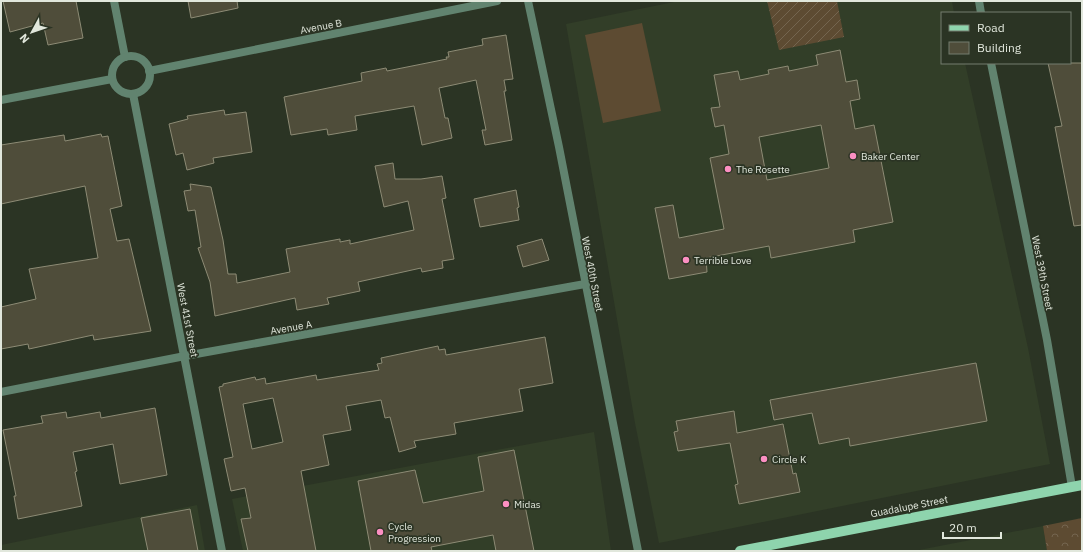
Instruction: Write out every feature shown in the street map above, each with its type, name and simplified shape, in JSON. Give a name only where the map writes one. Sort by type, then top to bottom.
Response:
[{"type":"main road","name":"Guadalupe Street","points":[[740,551],[1077,486]]},
{"type":"street","points":[[114,1],[126,57]]},
{"type":"street","name":"Avenue B","points":[[150,71],[497,1]]},
{"type":"street","name":"West 40th Street","points":[[528,1],[559,147],[638,551]]},
{"type":"street","points":[[979,1],[982,12]]},
{"type":"street","points":[[126,57],[138,57],[147,65],[150,71],[148,84],[139,92],[133,94],[122,92],[114,84],[112,79],[112,73],[116,63],[126,57]]},
{"type":"street","name":"West 39th Street","points":[[991,64],[1077,486]]},
{"type":"street","points":[[1,100],[112,79]]},
{"type":"street","name":"West 41st Street","points":[[133,94],[222,551]]},
{"type":"street","name":"Avenue A","points":[[1,392],[185,356],[585,284]]},
{"type":"shaded area","points":[[679,1],[952,1],[954,12],[941,12],[941,64],[965,64],[1028,348],[1050,464],[659,543],[635,423],[566,24]]},
{"type":"shaded area","points":[[594,432],[611,551],[243,551],[232,499]]},
{"type":"shaded area","points":[[197,505],[205,551],[1,551],[1,545]]},
{"type":"shaded area","points":[[1043,526],[1047,551],[914,551]]},
{"type":"green space","points":[[767,1],[837,1],[844,37],[779,50]]},
{"type":"green space","points":[[642,23],[661,111],[603,123],[585,35]]},
{"type":"green space","points":[[1082,518],[1082,551],[1047,551],[1043,526]]},
{"type":"building","points":[[3,1],[76,1],[83,38],[48,45],[43,23],[10,32]]},
{"type":"building","points":[[188,1],[237,1],[238,8],[191,18]]},
{"type":"building","points":[[506,35],[513,79],[504,80],[506,91],[504,91],[512,140],[485,145],[482,130],[486,130],[476,80],[439,88],[445,118],[448,118],[452,138],[422,145],[414,106],[355,116],[357,130],[328,135],[327,129],[291,135],[284,97],[362,81],[361,73],[386,68],[387,71],[447,59],[446,57],[449,57],[448,52],[483,45],[482,39]]},
{"type":"building","name":"Baker Center","points":[[840,50],[846,82],[857,80],[860,99],[850,101],[855,129],[874,125],[893,222],[853,230],[855,242],[771,258],[769,246],[706,258],[707,272],[669,279],[655,208],[673,205],[679,238],[724,229],[710,158],[729,154],[724,125],[715,127],[711,108],[720,107],[714,75],[738,71],[740,80],[769,74],[768,70],[788,66],[789,71],[818,65],[816,55]],"holes":[[[821,125],[829,168],[767,180],[759,137]]]},
{"type":"building","points":[[1082,63],[1082,225],[1074,226],[1055,127],[1062,126],[1048,64]]},
{"type":"building","points":[[224,110],[225,115],[246,112],[252,152],[213,158],[214,163],[187,170],[183,153],[176,155],[169,124],[188,119],[187,116]]},
{"type":"building","points":[[101,134],[102,137],[108,136],[122,206],[110,209],[117,241],[129,239],[151,331],[94,340],[93,335],[29,349],[28,344],[1,349],[1,307],[36,299],[29,269],[98,258],[85,186],[1,204],[1,145],[64,135],[65,141]]},
{"type":"building","points":[[393,163],[395,179],[421,179],[442,176],[446,198],[442,199],[454,259],[442,261],[443,268],[422,272],[421,268],[358,282],[360,291],[327,298],[329,304],[297,310],[295,298],[215,316],[210,282],[198,248],[201,247],[195,210],[188,211],[184,191],[191,190],[190,184],[211,187],[223,240],[228,274],[236,274],[237,283],[290,272],[286,249],[340,239],[340,242],[350,240],[350,244],[414,230],[408,201],[384,207],[375,166]]},
{"type":"building","points":[[516,190],[519,207],[517,208],[519,220],[480,227],[474,199]]},
{"type":"building","points":[[542,239],[549,260],[523,267],[517,246]]},
{"type":"building","points":[[545,337],[553,383],[519,389],[523,411],[454,423],[456,434],[414,441],[416,447],[399,452],[390,417],[385,418],[381,400],[346,406],[351,430],[323,435],[329,465],[301,471],[316,551],[248,551],[241,519],[251,518],[245,488],[231,491],[224,459],[233,457],[219,387],[223,386],[223,384],[255,377],[256,380],[265,378],[266,384],[316,375],[317,380],[379,370],[377,364],[382,363],[381,358],[438,346],[439,350],[445,349],[446,355]],"holes":[[[273,398],[283,442],[252,449],[243,404]]]},
{"type":"building","points":[[976,363],[987,421],[850,446],[849,438],[819,444],[812,413],[774,420],[770,400]]},
{"type":"building","points":[[155,408],[167,475],[120,484],[113,444],[73,452],[77,471],[75,472],[82,506],[18,519],[14,496],[16,496],[3,430],[43,423],[41,416],[66,412],[67,418],[100,412],[101,418]]},
{"type":"building","points":[[734,411],[737,433],[783,424],[793,474],[796,473],[800,492],[739,504],[735,485],[738,484],[730,443],[678,451],[674,432],[678,431],[676,421]]},
{"type":"building","points":[[514,450],[534,551],[496,551],[493,535],[431,547],[432,551],[371,551],[358,481],[415,470],[423,503],[484,491],[478,457]]},
{"type":"building","points":[[190,509],[198,551],[148,551],[141,518]]},
{"type":"place","name":"Baker Center","points":[[853,156]]},
{"type":"place","name":"The Rosette","points":[[728,169]]},
{"type":"place","name":"Terrible Love","points":[[686,260]]},
{"type":"place","name":"Circle K","points":[[764,459]]},
{"type":"place","name":"Midas","points":[[506,504]]},
{"type":"place","name":"Cycle Progression","points":[[380,532]]}]
